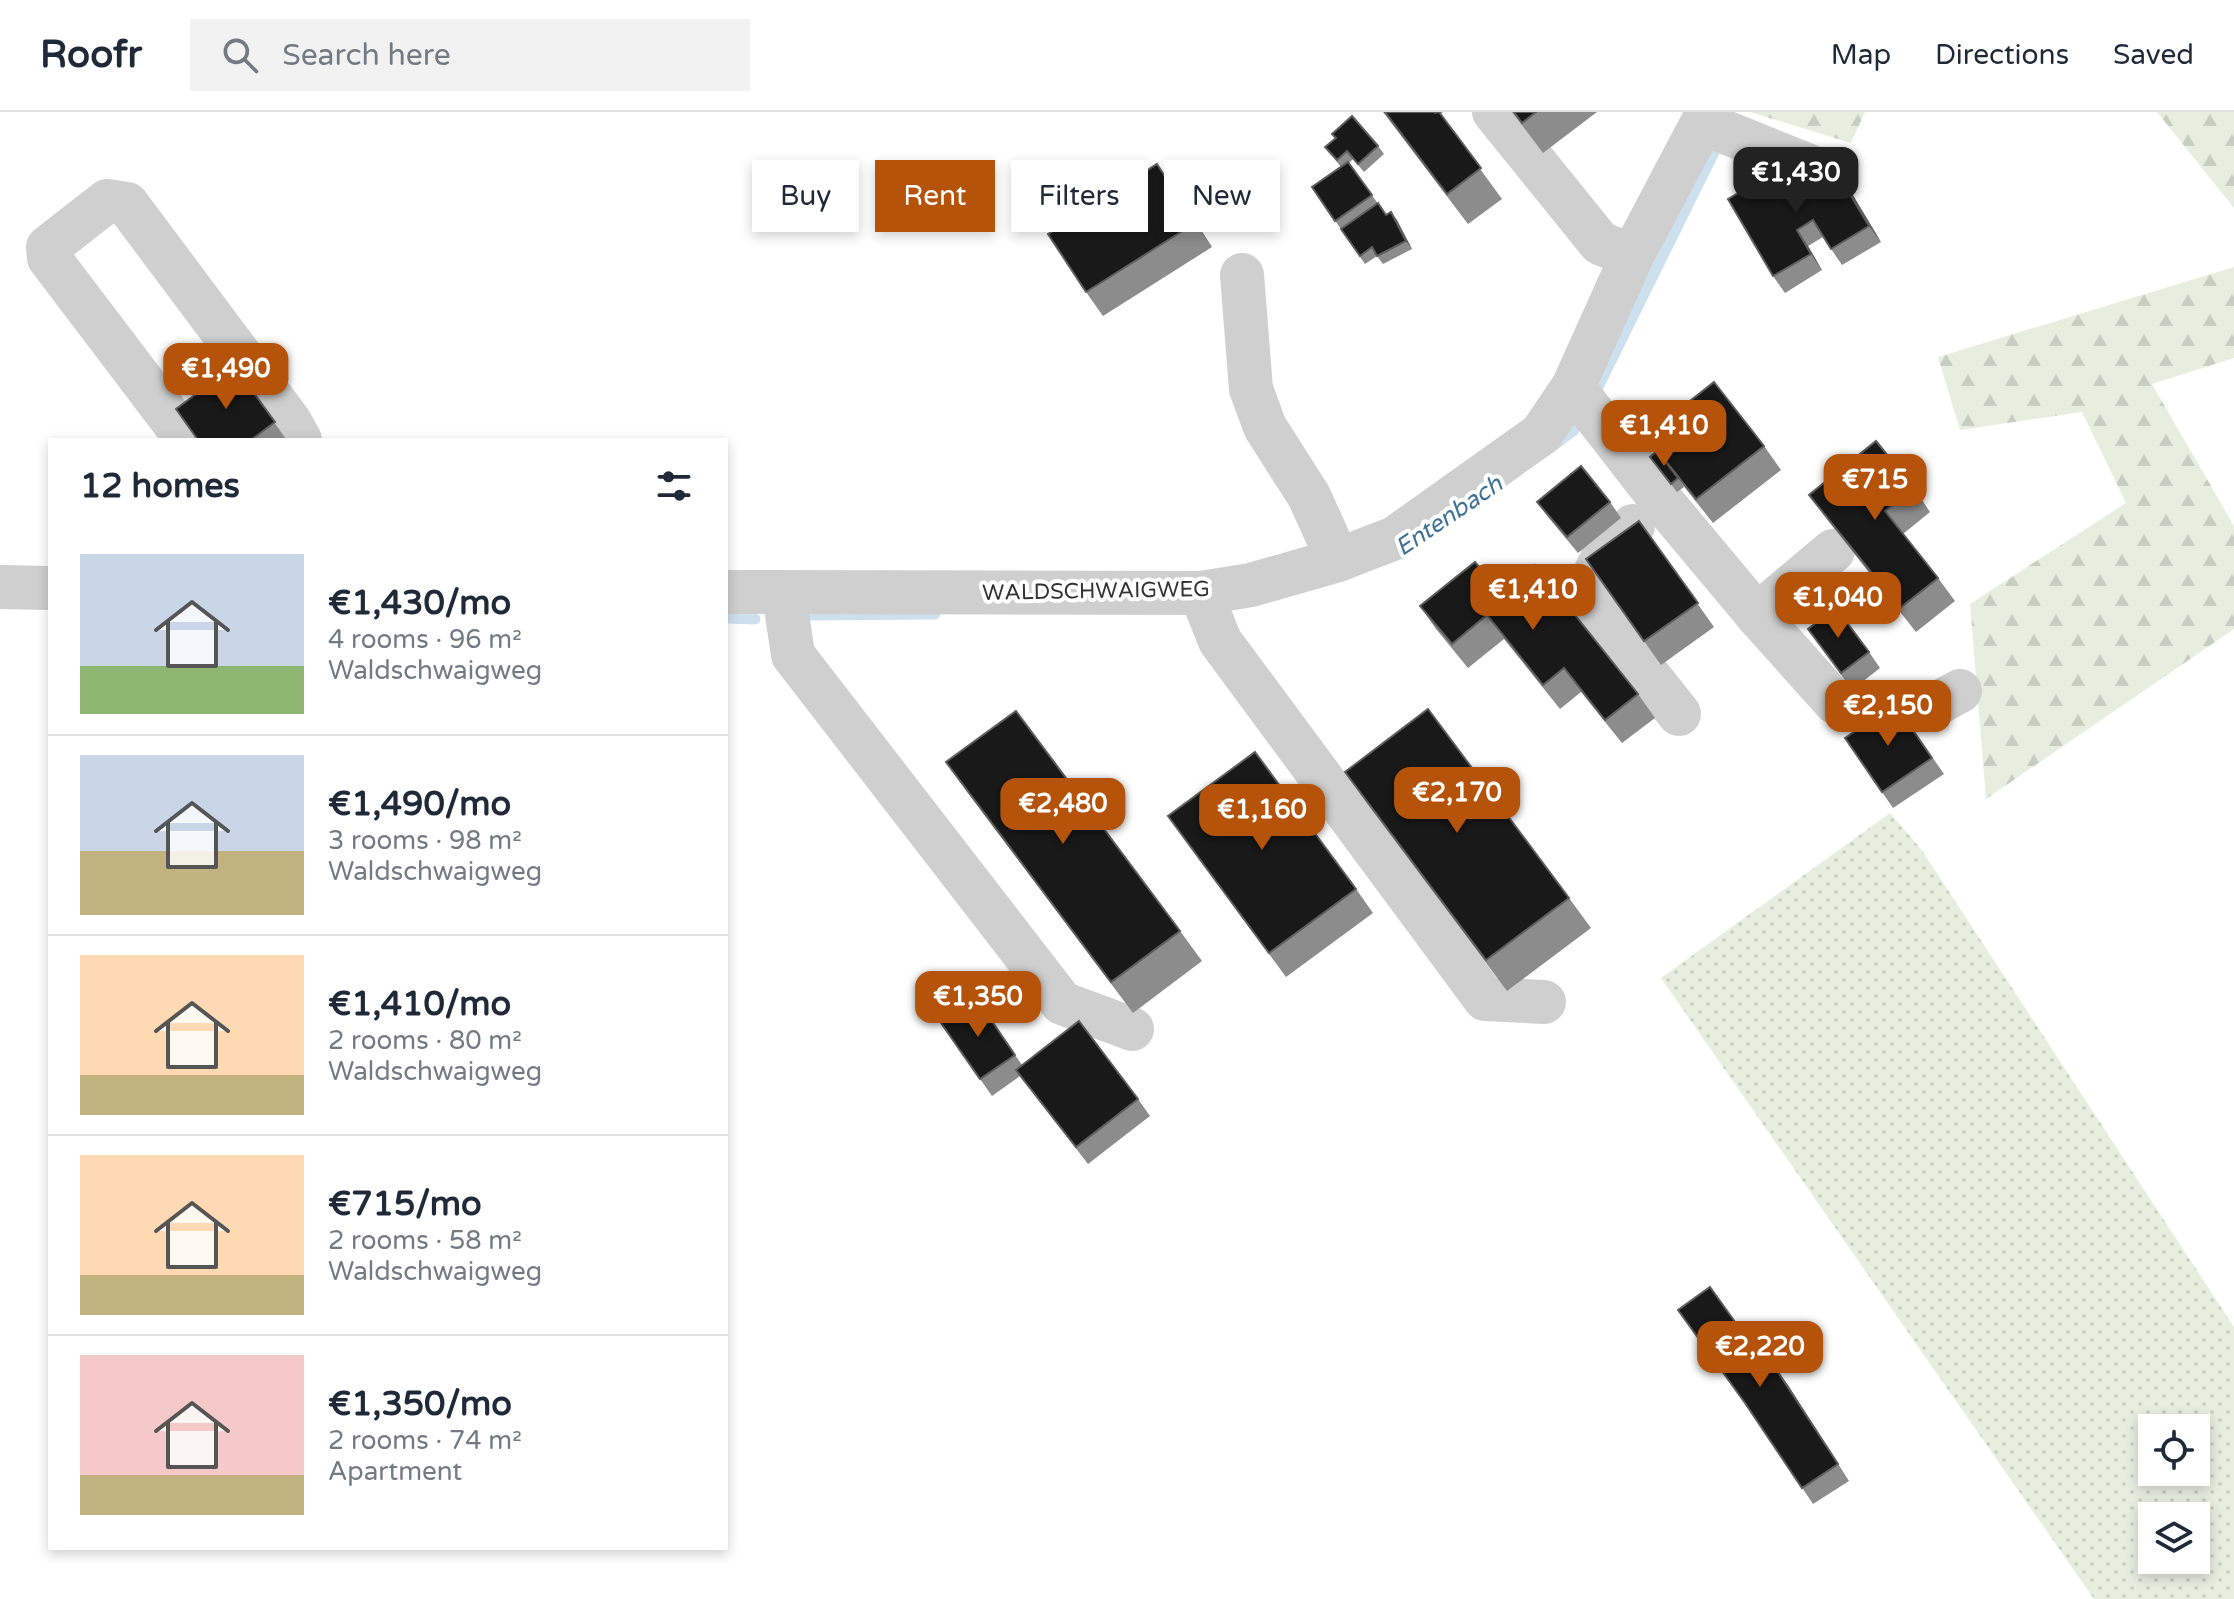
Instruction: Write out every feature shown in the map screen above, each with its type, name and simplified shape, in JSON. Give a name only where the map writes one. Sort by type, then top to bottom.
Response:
[{"type":"street","points":[[1494,112],[1600,243],[1632,256]]},
{"type":"street","points":[[1705,118],[1809,166],[1818,184]]},
{"type":"street","name":"WALDSCHWAIGWEG","points":[[728,592],[1201,593],[1251,585],[1338,560],[1395,538],[1541,434],[1573,387],[1632,256],[1705,118]]},
{"type":"street","points":[[185,438],[49,258],[48,247],[107,201],[127,204],[299,438]]},
{"type":"street","points":[[1242,275],[1251,389],[1265,427],[1309,496],[1338,560]]},
{"type":"street","points":[[1573,387],[1660,499],[1835,702],[1870,707],[1938,703],[1960,691]]},
{"type":"street","points":[[1660,499],[1603,557],[1592,579],[1593,605],[1679,714]]},
{"type":"street","points":[[1757,615],[1833,551]]},
{"type":"street","points":[[0,587],[48,588]]},
{"type":"street","points":[[784,593],[793,655],[1062,1003],[1132,1029]]},
{"type":"street","points":[[1201,593],[1220,641],[1485,999],[1544,1002]]},
{"type":"green space","points":[[1750,112],[1865,112],[1851,143]]},
{"type":"green space","points":[[2157,112],[2234,112],[2234,208]]},
{"type":"green space","points":[[2234,267],[2234,358],[2152,384],[2234,526],[2234,629],[1986,799],[1970,604],[2126,503],[2082,412],[1960,430],[1938,357]]},
{"type":"green space","points":[[1890,813],[1921,849],[2234,1327],[2234,1599],[2094,1599],[1661,978]]},
{"type":"building","points":[[1385,112],[1439,112],[1481,168],[1447,194]]},
{"type":"building","points":[[1514,112],[1536,112],[1522,123]]},
{"type":"building","points":[[1352,116],[1378,146],[1358,164],[1347,151],[1337,160],[1325,147],[1336,138],[1332,134]]},
{"type":"building","points":[[1348,162],[1372,195],[1335,221],[1312,187]]},
{"type":"building","points":[[1157,164],[1164,175],[1164,232],[1181,232],[1086,292],[1048,234],[1148,232],[1148,170]]},
{"type":"building","points":[[1833,166],[1869,226],[1831,249],[1813,220],[1797,230],[1811,254],[1773,276],[1728,199],[1782,167],[1795,188]]},
{"type":"building","points":[[1378,203],[1386,215],[1391,212],[1406,241],[1377,256],[1372,247],[1360,256],[1341,229]]},
{"type":"building","points":[[234,366],[275,422],[254,438],[197,438],[176,409]]},
{"type":"building","points":[[1714,382],[1764,446],[1696,499],[1646,436]]},
{"type":"building","points":[[1876,441],[1914,488],[1885,511],[1938,578],[1900,608],[1809,495]]},
{"type":"building","points":[[1657,451],[1678,478],[1671,484],[1650,457]]},
{"type":"building","points":[[1581,466],[1610,502],[1567,537],[1537,502]]},
{"type":"building","points":[[1639,521],[1698,603],[1644,641],[1586,559]]},
{"type":"building","points":[[1475,562],[1500,593],[1535,565],[1638,694],[1605,720],[1564,668],[1543,685],[1487,615],[1452,644],[1420,606]]},
{"type":"building","points":[[1836,608],[1869,652],[1841,673],[1808,629]]},
{"type":"building","points":[[1895,704],[1932,758],[1882,792],[1845,738]]},
{"type":"building","points":[[1428,709],[1569,898],[1486,960],[1345,772]]},
{"type":"building","points":[[1016,711],[1180,931],[1111,982],[946,762]]},
{"type":"building","points":[[1255,752],[1356,889],[1269,953],[1168,816]]},
{"type":"building","points":[[976,998],[1015,1055],[980,1079],[941,1023]]},
{"type":"building","points":[[1079,1021],[1138,1099],[1076,1147],[1016,1070]]},
{"type":"building","points":[[1710,1287],[1771,1372],[1776,1369],[1838,1464],[1802,1488],[1678,1310]]},
{"type":"waterway","name":"Entenbach","points":[[1598,387],[1717,146]]},
{"type":"waterway","name":"Entenbach","points":[[1554,445],[1574,430]]},
{"type":"waterway","name":"Entenbach","points":[[812,615],[935,614]]},
{"type":"waterway","name":"Entenbach","points":[[728,618],[755,619]]}]
